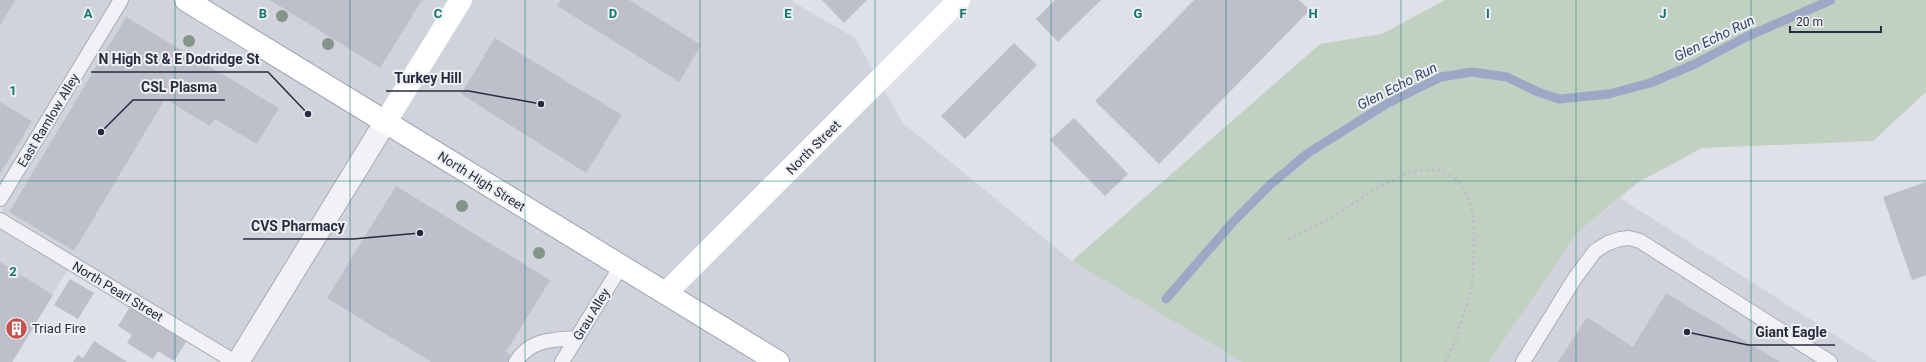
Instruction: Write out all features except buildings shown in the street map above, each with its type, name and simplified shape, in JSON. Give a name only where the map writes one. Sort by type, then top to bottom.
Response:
[{"type":"main road","name":"North High Street","points":[[186,0],[778,362]]},
{"type":"main road","points":[[386,121],[461,0]]},
{"type":"main road","name":"North Street","points":[[666,294],[959,0]]},
{"type":"street","points":[[237,362],[386,121]]},
{"type":"lane","name":"East Ramlow Alley","points":[[0,199],[121,0]]},
{"type":"lane","name":"North Pearl Street","points":[[0,220],[237,362]]},
{"type":"lane","points":[[1523,362],[1575,278],[1595,251],[1608,243],[1629,238],[1640,241],[1830,362]]},
{"type":"lane","name":"Grau Alley","points":[[562,362],[621,266]]},
{"type":"lane","points":[[516,362],[522,352],[543,340],[577,338]]},
{"type":"path","points":[[1288,240],[1332,217],[1382,185],[1412,171],[1438,170],[1454,178],[1465,190],[1473,215],[1474,249],[1472,288],[1455,342],[1445,362]]},
{"type":"shaded area","points":[[0,0],[790,0],[855,38],[903,123],[1072,261],[1242,362],[224,362],[71,264],[13,362],[0,362],[0,215],[3,209],[0,207]]},
{"type":"shaded area","points":[[1620,198],[1877,362],[1489,362],[1577,233]]},
{"type":"green space","points":[[1445,0],[1926,0],[1926,92],[1873,141],[1702,148],[1637,183],[1577,233],[1489,362],[1242,362],[1072,261],[1320,44],[1382,34]]},
{"type":"waterway","name":"Glen Echo Run","points":[[1166,299],[1233,222],[1271,184],[1308,153],[1388,103],[1441,77],[1472,72],[1507,77],[1538,92],[1559,99],[1609,94],[1650,83],[1695,64],[1746,37],[1831,0]]},
{"type":"place","name":"Turkey Hill","points":[[541,104]]},
{"type":"place","name":"N High St & E Dodridge St","points":[[308,114]]},
{"type":"place","name":"CSL Plasma","points":[[101,132]]},
{"type":"place","name":"CVS Pharmacy","points":[[420,233]]},
{"type":"place","name":"Triad Fire","points":[[16,328]]},
{"type":"place","name":"Giant Eagle","points":[[1687,332]]}]
